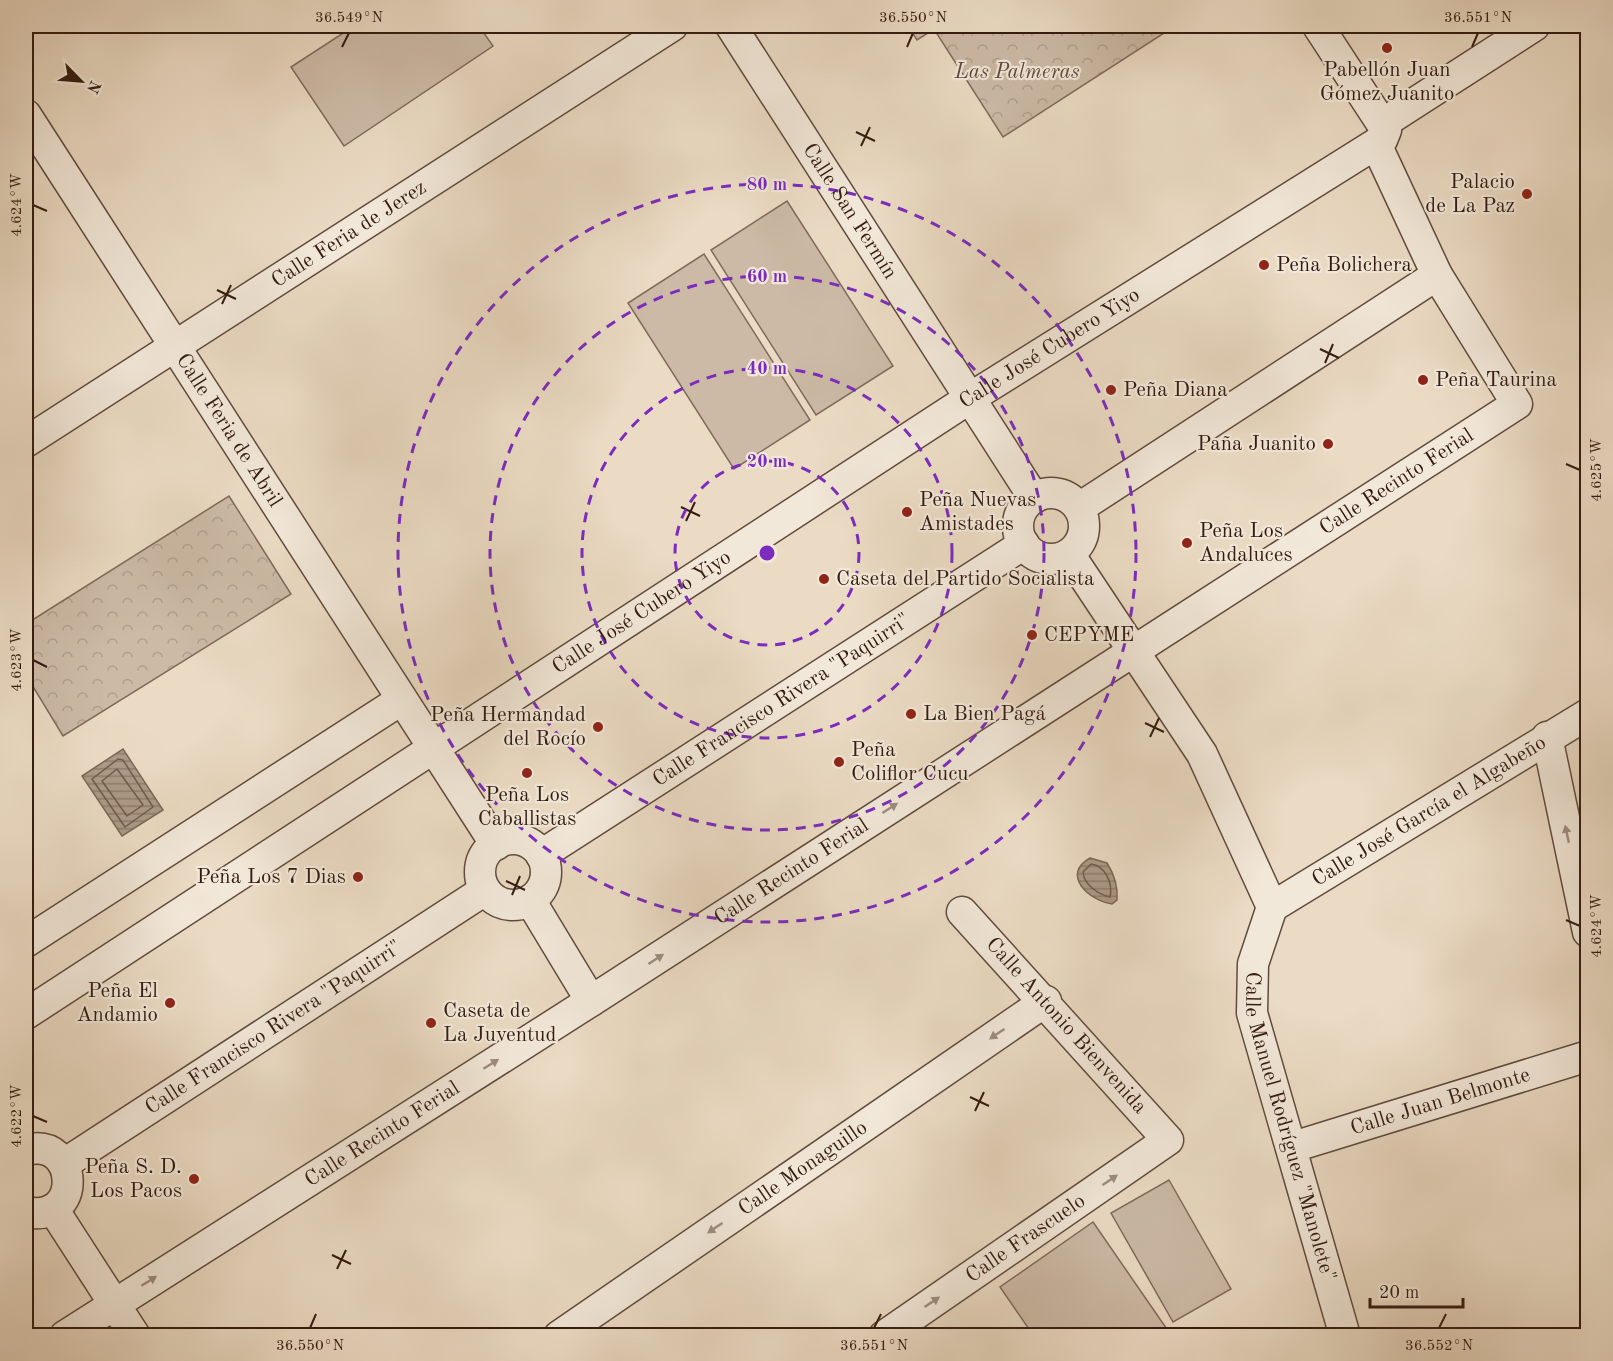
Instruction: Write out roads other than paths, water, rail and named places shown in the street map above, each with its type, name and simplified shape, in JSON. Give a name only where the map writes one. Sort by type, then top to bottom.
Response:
[{"type":"street","name":"Calle Feria de Jerez","points":[[26,442],[672,26]]},
{"type":"street","name":"Calle San Fermín","points":[[731,26],[1034,498]]},
{"type":"street","points":[[1079,508],[1437,275],[1380,136],[1318,26]]},
{"type":"street","name":"Calle José Cubero Yiyo","points":[[26,1014],[970,398],[1380,136],[1534,26]]},
{"type":"street","name":"Calle Feria de Abril","points":[[26,115],[172,346],[495,844]]},
{"type":"street","name":"Calle Recinto Ferial","points":[[65,1335],[591,1001],[1517,404],[1437,275]]},
{"type":"street","points":[[1054,493],[1064,495],[1079,508],[1084,528],[1077,547],[1069,554],[1059,558],[1039,557],[1024,544],[1018,524],[1021,514],[1034,498],[1054,493]]},
{"type":"street","name":"Calle Francisco Rivera \"Paquirri\"","points":[[541,855],[1024,544]]},
{"type":"street","points":[[1069,554],[1202,754],[1272,907]]},
{"type":"street","points":[[26,942],[401,700]]},
{"type":"street","name":"Calle José García el Algabeño","points":[[1272,907],[1587,714]]},
{"type":"street","points":[[1547,737],[1587,932]]},
{"type":"street","points":[[505,840],[525,842],[541,855],[544,864],[543,884],[530,900],[511,905],[492,898],[485,890],[481,881],[482,860],[495,844],[505,840]]},
{"type":"street","name":"Calle Francisco Rivera \"Paquirri\"","points":[[64,1164],[485,890]]},
{"type":"street","points":[[530,900],[591,1001]]},
{"type":"street","name":"Calle Manuel Rodríguez \"Manolete\"","points":[[1272,907],[1253,964],[1252,1013],[1293,1147],[1345,1335]]},
{"type":"street","name":"Calle Antonio Bienvenida","points":[[962,912],[1046,1001],[1168,1140]]},
{"type":"street","name":"Calle Monaguillo","points":[[559,1335],[1046,1001]]},
{"type":"street","name":"Calle Juan Belmonte","points":[[1293,1147],[1587,1056]]},
{"type":"street","name":"Calle Frascuelo","points":[[884,1335],[1168,1140]]},
{"type":"street","points":[[26,1150],[48,1150],[64,1164],[69,1183],[67,1194],[39,1211],[114,1304],[135,1335]]},
{"type":"water","points":[[123,749],[163,810],[122,836],[82,776]]},
{"type":"water","points":[[1090,858],[1107,863],[1112,872],[1117,900],[1112,904],[1087,893],[1078,879],[1081,865]]},
{"type":"place","name":"Pabellón Juan Gómez Juanito","points":[[1387,48]]},
{"type":"place","name":"Palacio de La Paz","points":[[1527,194]]},
{"type":"place","name":"Peña Bolichera","points":[[1264,265]]},
{"type":"place","name":"Peña Taurina","points":[[1423,380]]},
{"type":"place","name":"Peña Diana","points":[[1111,390]]},
{"type":"place","name":"Paña Juanito","points":[[1328,444]]},
{"type":"place","name":"Peña Nuevas Amistades","points":[[907,512]]},
{"type":"place","name":"Peña Los Andaluces","points":[[1187,543]]},
{"type":"place","name":"Caseta del Partido Socialista","points":[[824,579]]},
{"type":"place","name":"CEPYME","points":[[1032,635]]},
{"type":"place","name":"La Bien Pagá","points":[[911,714]]},
{"type":"place","name":"Peña Hermandad del Rocío","points":[[598,727]]},
{"type":"place","name":"Peña Coliflor Cucu","points":[[839,762]]},
{"type":"place","name":"Peña Los Caballistas","points":[[527,773]]},
{"type":"place","name":"Peña Los 7 Dias","points":[[358,877]]},
{"type":"place","name":"Peña El Andamio","points":[[170,1003]]},
{"type":"place","name":"Caseta de La Juventud","points":[[431,1023]]},
{"type":"place","name":"Peña S. D. Los Pacos","points":[[194,1179]]},
{"type":"park label","name":"Las Palmeras","points":[[1017,72]]}]
